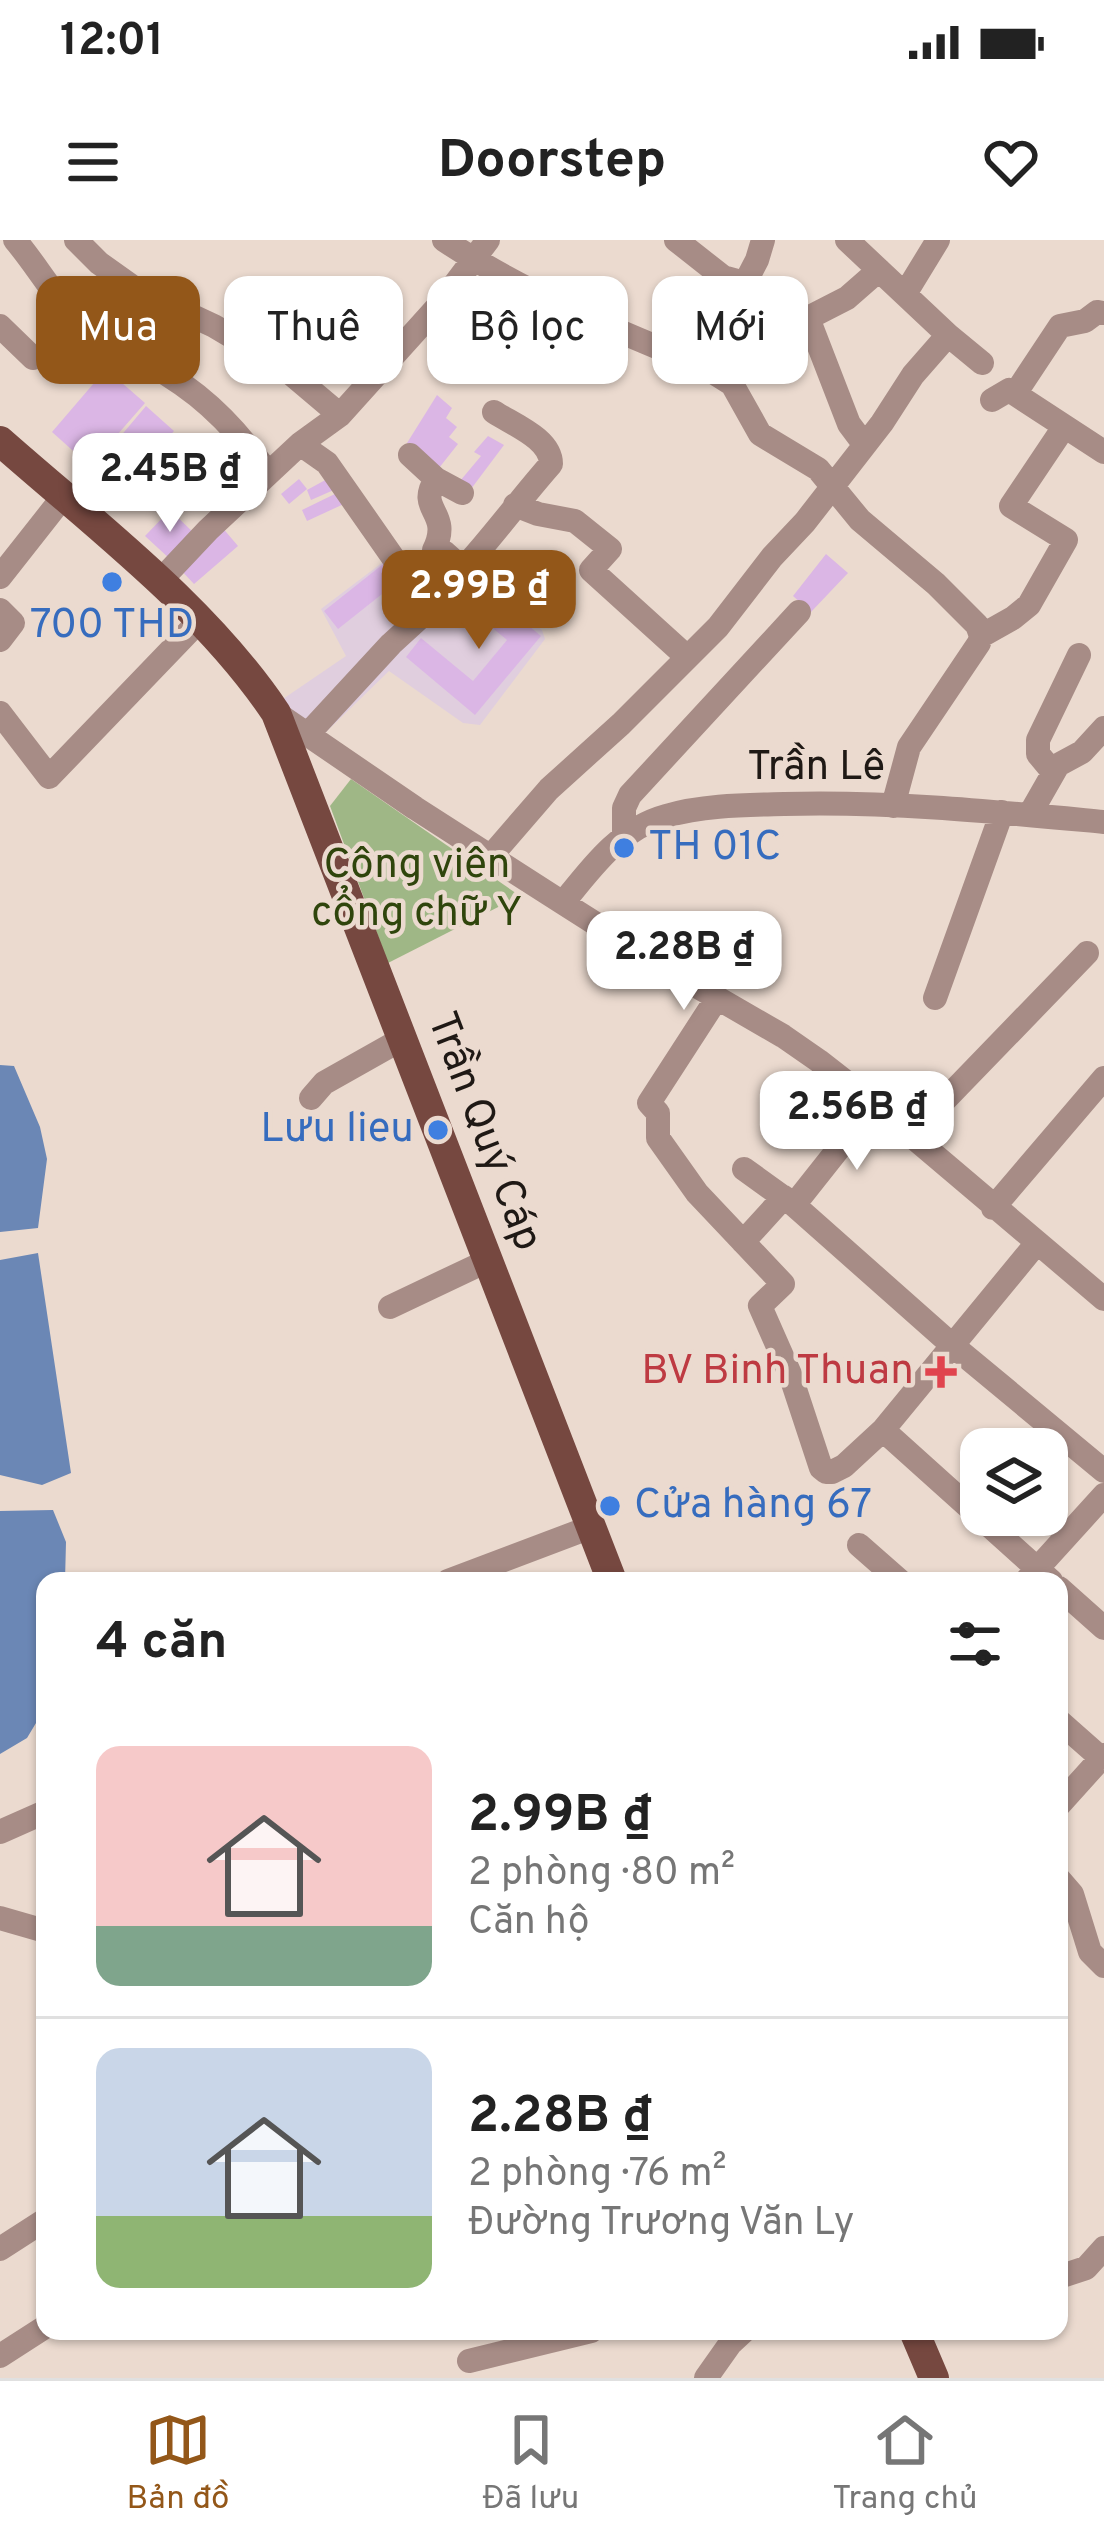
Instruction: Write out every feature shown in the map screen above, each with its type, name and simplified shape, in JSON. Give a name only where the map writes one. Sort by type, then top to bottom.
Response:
[{"type":"main road","name":"Trần Quý Cáp","points":[[4,451],[159,582],[238,661],[276,712],[608,1572]]},
{"type":"main road","points":[[918,2340],[934,2378]]},
{"type":"street","points":[[15,240],[83,324],[203,398],[237,431],[268,473]]},
{"type":"street","points":[[76,240],[137,290],[214,326],[282,366],[340,415]]},
{"type":"street","points":[[444,240],[481,250],[576,314],[652,345]]},
{"type":"street","points":[[676,240],[722,276]]},
{"type":"street","points":[[749,276],[763,240]]},
{"type":"street","points":[[847,240],[982,363]]},
{"type":"street","points":[[904,294],[938,240]]},
{"type":"street","points":[[159,582],[268,473],[340,415],[440,304],[481,250]]},
{"type":"street","points":[[864,445],[849,424],[808,318],[848,298],[879,269]]},
{"type":"street","points":[[1104,313],[1060,326],[1004,397],[1104,452]]},
{"type":"street","points":[[0,326],[33,358]]},
{"type":"street","points":[[490,856],[537,801],[718,627],[948,335]]},
{"type":"street","points":[[732,384],[760,434],[818,469],[860,520],[977,625],[979,643],[909,747],[892,806]]},
{"type":"street","points":[[307,735],[426,612],[405,583],[408,577],[444,552],[463,568],[551,464],[547,447],[494,412]]},
{"type":"street","points":[[981,636],[1029,605],[1066,540],[1010,506],[1064,427]]},
{"type":"street","points":[[300,444],[327,464],[394,559],[414,572],[430,562],[442,532],[430,507],[429,490],[436,478]]},
{"type":"street","points":[[410,455],[462,493]]},
{"type":"street","points":[[0,577],[63,497]]},
{"type":"street","points":[[515,505],[575,520],[610,549],[591,570],[687,657]]},
{"type":"street","points":[[0,610],[13,623],[0,640]]},
{"type":"street","points":[[623,838],[624,808],[630,795],[799,612]]},
{"type":"street","points":[[0,713],[49,777],[199,621]]},
{"type":"street","points":[[1053,772],[1038,754],[1038,740],[1079,656]]},
{"type":"street","points":[[276,712],[563,903],[784,1036],[874,1104],[1104,1299]]},
{"type":"street","points":[[1030,814],[1058,765],[1082,752],[1104,728]]},
{"type":"street","name":"Trần Lê","points":[[563,903],[605,850],[623,838],[664,816],[728,806],[824,803],[1104,821]]},
{"type":"street","points":[[935,998],[1002,812]]},
{"type":"street","points":[[910,1136],[1087,953]]},
{"type":"street","points":[[717,998],[649,1103],[658,1113],[658,1138],[697,1193],[783,1284],[760,1306],[826,1472],[844,1466],[883,1430],[1036,1244]]},
{"type":"street","points":[[311,1098],[324,1084],[402,1039]]},
{"type":"street","points":[[993,1208],[1104,1078]]},
{"type":"street","points":[[743,1242],[789,1201],[874,1104]]},
{"type":"street","points":[[744,1169],[789,1201],[952,1346],[1104,1471]]},
{"type":"street","points":[[390,1307],[487,1261]]},
{"type":"street","points":[[883,1430],[1033,1572]]},
{"type":"street","points":[[1042,1572],[1104,1495]]},
{"type":"street","points":[[472,1572],[591,1527]]},
{"type":"street","points":[[859,1545],[890,1572]]},
{"type":"street","points":[[1068,1596],[1104,1628]]},
{"type":"street","points":[[1068,1728],[1103,1757],[1068,1793]]},
{"type":"street","points":[[0,1832],[36,1816]]},
{"type":"street","points":[[1068,1889],[1090,1952],[1104,1966]]},
{"type":"street","points":[[0,1918],[36,1928]]},
{"type":"street","points":[[0,2249],[36,2225]]},
{"type":"street","points":[[1068,2274],[1086,2268],[1104,2248]]},
{"type":"street","points":[[12,2378],[0,2360],[36,2334]]},
{"type":"street","points":[[469,2361],[554,2340]]},
{"type":"street","points":[[706,2378],[731,2340]]},
{"type":"shaded area","points":[[387,559],[442,559],[542,630],[545,639],[480,725],[463,723],[389,671],[322,736],[280,701],[346,656],[321,609]]},
{"type":"green space","name":"Công viên cổng chữ Y","points":[[351,779],[520,896],[388,963],[330,806]]},
{"type":"water","points":[[0,1065],[14,1066],[40,1127],[47,1159],[38,1228],[0,1232]]},
{"type":"water","points":[[38,1253],[71,1473],[42,1485],[0,1475],[0,1260]]},
{"type":"water","points":[[53,1510],[66,1542],[65,1572],[36,1572],[36,1723],[27,1738],[0,1754],[0,1511]]},
{"type":"building","points":[[93,384],[123,384],[145,403],[90,466],[52,432]]},
{"type":"building","points":[[437,395],[452,408],[446,418],[457,427],[449,437],[458,444],[439,468],[407,443]]},
{"type":"building","points":[[146,406],[174,431],[131,480],[103,457]]},
{"type":"building","points":[[488,436],[504,445],[471,489],[460,481],[481,456],[474,452]]},
{"type":"building","points":[[329,478],[336,489],[311,500],[307,490]]},
{"type":"building","points":[[299,479],[307,489],[289,504],[281,494]]},
{"type":"building","points":[[341,491],[346,503],[307,521],[302,510]]},
{"type":"building","points":[[170,510],[196,535],[171,560],[145,536]]},
{"type":"building","points":[[221,526],[238,546],[194,584],[177,566]]},
{"type":"building","points":[[826,554],[848,573],[811,612],[793,596]]},
{"type":"building","points":[[387,561],[401,579],[338,629],[324,611]]},
{"type":"building","points":[[474,580],[541,636],[475,715],[406,657],[421,638],[473,681],[507,640],[458,599]]},
{"type":"place","name":"700 THD","points":[[112,582]]},
{"type":"place","name":"TH 01C","points":[[624,848]]},
{"type":"place","name":"Lưu lieu","points":[[438,1130]]},
{"type":"place","name":"BV Binh Thuan","points":[[941,1372]]},
{"type":"place","name":"Cửa hàng 67","points":[[610,1506]]}]
